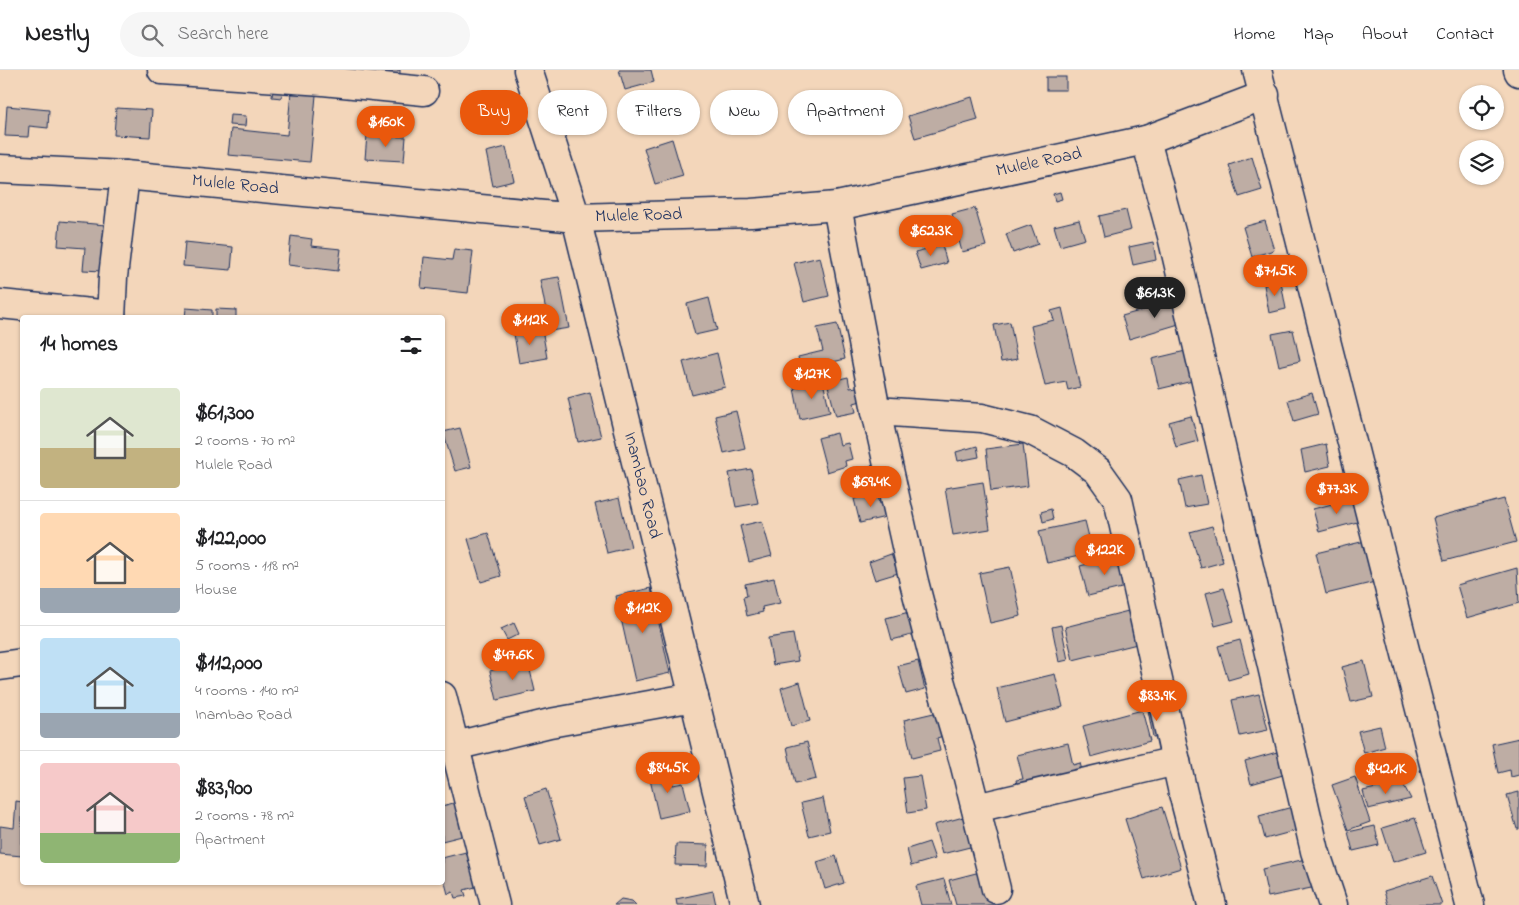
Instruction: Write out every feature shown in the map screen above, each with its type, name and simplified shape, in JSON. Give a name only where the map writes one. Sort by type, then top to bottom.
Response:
[{"type":"street","points":[[162,70],[323,81],[424,91]]},
{"type":"street","name":"Inambao Road","points":[[528,70],[576,218],[745,905]]},
{"type":"street","points":[[1261,82],[1470,905]]},
{"type":"street","name":"Mulele Road","points":[[0,169],[125,175],[576,218],[697,216],[836,206],[1146,140],[1261,82]]},
{"type":"street","points":[[1146,140],[1172,236],[1315,852],[1333,905]]},
{"type":"street","points":[[111,315],[113,277],[125,175]]},
{"type":"street","points":[[836,206],[876,411],[916,591],[976,808],[996,889]]},
{"type":"street","points":[[0,304],[102,315]]},
{"type":"street","points":[[876,411],[982,418],[1030,430],[1074,453],[1098,471],[1118,499],[1190,826],[1212,905]]},
{"type":"street","points":[[0,666],[20,663]]},
{"type":"street","points":[[455,746],[550,723],[694,697]]},
{"type":"street","points":[[445,708],[495,905]]},
{"type":"street","points":[[976,808],[1176,761]]},
{"type":"building","points":[[382,70],[400,70],[400,74],[382,74]]},
{"type":"building","points":[[619,70],[651,70],[654,82],[625,90]]},
{"type":"building","points":[[1046,77],[1066,77],[1066,90],[1046,90]]},
{"type":"building","points":[[273,87],[283,88],[282,98],[272,97]]},
{"type":"building","points":[[291,92],[316,95],[310,162],[228,155],[231,129],[287,135]]},
{"type":"building","points":[[972,97],[978,120],[915,138],[908,116]]},
{"type":"building","points":[[7,106],[49,110],[48,128],[29,126],[28,137],[5,136]]},
{"type":"building","points":[[116,108],[152,110],[150,137],[114,135]]},
{"type":"building","points":[[230,115],[246,116],[245,126],[229,125]]},
{"type":"building","points":[[367,135],[406,137],[404,161],[365,159]]},
{"type":"building","points":[[672,139],[683,176],[655,184],[644,148]]},
{"type":"building","points":[[506,147],[514,181],[493,186],[486,152]]},
{"type":"building","points":[[1252,157],[1262,190],[1239,197],[1229,165]]},
{"type":"building","points":[[1060,192],[1062,199],[1055,201],[1053,194]]},
{"type":"building","points":[[975,208],[986,246],[962,252],[952,214]]},
{"type":"building","points":[[1126,210],[1131,230],[1104,237],[1099,216]]},
{"type":"building","points":[[1079,220],[1085,239],[1060,246],[1054,226]]},
{"type":"building","points":[[60,221],[106,225],[102,271],[83,270],[85,248],[58,246]]},
{"type":"building","points":[[1265,221],[1274,250],[1252,257],[1243,227]]},
{"type":"building","points":[[1031,225],[1038,244],[1013,253],[1006,234]]},
{"type":"building","points":[[291,236],[312,239],[311,246],[341,249],[338,271],[288,265]]},
{"type":"building","points":[[185,242],[233,247],[231,270],[183,266]]},
{"type":"building","points":[[1153,242],[1156,260],[1133,265],[1129,247]]},
{"type":"building","points":[[942,245],[947,263],[921,270],[915,252]]},
{"type":"building","points":[[454,249],[473,251],[468,293],[421,288],[424,257],[452,260]]},
{"type":"building","points":[[820,257],[829,296],[804,302],[794,263]]},
{"type":"building","points":[[559,277],[569,328],[550,331],[540,280]]},
{"type":"building","points":[[1281,282],[1286,309],[1269,313],[1264,285]]},
{"type":"building","points":[[709,298],[717,330],[695,335],[687,304]]},
{"type":"building","points":[[1182,299],[1189,321],[1129,339],[1122,316]]},
{"type":"building","points":[[186,308],[212,310],[212,315],[185,315]]},
{"type":"building","points":[[1062,308],[1080,387],[1068,390],[1066,382],[1045,386],[1031,326],[1054,320],[1051,311]]},
{"type":"building","points":[[216,309],[236,310],[236,315],[216,315]]},
{"type":"building","points":[[1010,322],[1017,359],[1001,362],[994,325]]},
{"type":"building","points":[[837,324],[845,359],[801,370],[798,357],[823,351],[817,328]]},
{"type":"building","points":[[542,329],[547,358],[519,363],[514,334]]},
{"type":"building","points":[[1293,330],[1300,361],[1279,366],[1272,334]]},
{"type":"building","points":[[1194,349],[1201,379],[1159,389],[1152,359]]},
{"type":"building","points":[[717,353],[725,387],[692,395],[683,362]]},
{"type":"building","points":[[848,377],[850,388],[857,387],[861,401],[854,403],[856,412],[836,416],[827,382]]},
{"type":"building","points":[[823,382],[830,412],[800,419],[794,388]]},
{"type":"building","points":[[590,392],[601,437],[578,442],[568,398]]},
{"type":"building","points":[[1312,393],[1318,414],[1294,421],[1288,400]]},
{"type":"building","points":[[736,411],[745,448],[724,453],[715,416]]},
{"type":"building","points":[[1191,416],[1198,441],[1176,447],[1169,422]]},
{"type":"building","points":[[460,428],[471,467],[455,471],[445,438],[445,432]]},
{"type":"building","points":[[837,433],[840,445],[848,443],[852,459],[845,461],[846,466],[827,472],[818,438]]},
{"type":"building","points":[[1023,444],[1028,486],[991,491],[986,449]]},
{"type":"building","points":[[1326,444],[1330,466],[1305,472],[1301,450]]},
{"type":"building","points":[[977,446],[979,457],[958,461],[956,452]]},
{"type":"building","points":[[873,465],[876,476],[865,480],[861,470]]},
{"type":"building","points":[[751,469],[758,503],[736,507],[729,473]]},
{"type":"building","points":[[1201,475],[1207,504],[1185,508],[1179,480]]},
{"type":"building","points":[[983,482],[990,529],[953,535],[945,488]]},
{"type":"building","points":[[877,493],[880,504],[886,502],[890,516],[860,523],[854,499]]},
{"type":"building","points":[[619,498],[631,547],[607,553],[595,504]]},
{"type":"building","points":[[1355,498],[1361,521],[1319,532],[1313,509]]},
{"type":"building","points":[[1504,499],[1516,542],[1444,561],[1433,518]]},
{"type":"building","points":[[1051,509],[1053,519],[1043,522],[1041,512]]},
{"type":"building","points":[[762,521],[772,556],[749,562],[740,526]]},
{"type":"building","points":[[1085,521],[1093,553],[1047,563],[1039,531]]},
{"type":"building","points":[[1212,526],[1223,562],[1201,568],[1190,532]]},
{"type":"building","points":[[488,533],[501,576],[481,582],[468,539]]},
{"type":"building","points":[[1365,541],[1375,582],[1326,594],[1316,553]]},
{"type":"building","points":[[891,554],[898,573],[875,580],[869,562]]},
{"type":"building","points":[[1122,555],[1130,586],[1088,596],[1080,566]]},
{"type":"building","points":[[1010,567],[1021,616],[990,623],[979,573]]},
{"type":"building","points":[[1517,568],[1519,603],[1467,618],[1457,585]]},
{"type":"building","points":[[774,578],[780,603],[762,607],[763,612],[747,616],[743,597],[747,596],[745,584]]},
{"type":"building","points":[[651,588],[670,673],[635,681],[616,596]]},
{"type":"building","points":[[1224,588],[1234,621],[1215,626],[1206,593]]},
{"type":"building","points":[[1136,609],[1145,642],[1073,660],[1065,627]]},
{"type":"building","points":[[909,612],[915,634],[892,640],[886,618]]},
{"type":"building","points":[[514,623],[519,634],[507,640],[501,629]]},
{"type":"building","points":[[1061,625],[1068,660],[1059,662],[1052,627]]},
{"type":"building","points":[[793,634],[798,661],[773,665],[768,638]]},
{"type":"building","points":[[1240,640],[1249,674],[1228,680],[1218,646]]},
{"type":"building","points":[[520,642],[524,659],[501,664],[497,647]]},
{"type":"building","points":[[918,661],[925,689],[906,694],[898,666]]},
{"type":"building","points":[[1364,661],[1373,697],[1351,702],[1342,667]]},
{"type":"building","points":[[528,662],[535,691],[497,700],[490,671]]},
{"type":"building","points":[[1055,674],[1063,707],[1005,722],[997,688]]},
{"type":"building","points":[[800,682],[810,721],[791,726],[781,688]]},
{"type":"building","points":[[1259,694],[1268,730],[1240,736],[1232,700]]},
{"type":"building","points":[[1162,708],[1166,735],[1153,737],[1148,710]]},
{"type":"building","points":[[1142,710],[1150,741],[1091,757],[1083,726]]},
{"type":"building","points":[[938,712],[943,736],[937,738],[940,751],[912,758],[904,720]]},
{"type":"building","points":[[1380,726],[1385,747],[1364,753],[1358,731]]},
{"type":"building","points":[[1519,738],[1519,775],[1511,777],[1510,770],[1498,773],[1492,744]]},
{"type":"building","points":[[807,742],[816,779],[795,784],[787,747]]},
{"type":"building","points":[[1068,743],[1073,765],[1080,763],[1083,774],[1018,790],[1016,780],[1023,779],[1017,755]]},
{"type":"building","points":[[1277,752],[1283,775],[1251,784],[1245,761]]},
{"type":"building","points":[[668,766],[673,785],[683,783],[690,811],[659,818],[648,771]]},
{"type":"building","points":[[920,776],[926,810],[908,813],[903,778]]},
{"type":"building","points":[[1355,777],[1370,822],[1348,830],[1332,785]]},
{"type":"building","points":[[1402,782],[1411,799],[1368,809],[1363,791]]},
{"type":"building","points":[[546,789],[561,839],[540,845],[525,796]]},
{"type":"building","points":[[1519,792],[1519,829],[1517,829],[1507,795]]},
{"type":"building","points":[[823,798],[830,831],[809,836],[801,803]]},
{"type":"building","points":[[465,800],[474,833],[445,840],[445,805]]},
{"type":"building","points":[[16,801],[20,802],[20,856],[0,854],[0,826],[14,828]]},
{"type":"building","points":[[1296,806],[1302,829],[1265,839],[1259,816]]},
{"type":"building","points":[[1162,807],[1181,868],[1144,879],[1125,819]]},
{"type":"building","points":[[967,816],[974,846],[942,854],[934,825]]},
{"type":"building","points":[[1415,818],[1426,852],[1393,862],[1382,828]]},
{"type":"building","points":[[1375,826],[1379,845],[1353,851],[1348,832]]},
{"type":"building","points":[[929,842],[935,859],[911,866],[907,849]]},
{"type":"building","points":[[676,844],[708,845],[707,866],[675,865]]},
{"type":"building","points":[[470,851],[479,886],[464,890],[466,896],[455,898],[453,892],[448,894],[445,883],[445,857]]},
{"type":"building","points":[[836,856],[844,883],[825,889],[817,862]]},
{"type":"building","points":[[1310,858],[1316,887],[1268,897],[1262,869]]},
{"type":"building","points":[[980,872],[995,905],[956,905],[949,880]]},
{"type":"building","points":[[1432,876],[1442,905],[1388,905],[1384,891]]},
{"type":"building","points":[[944,879],[951,905],[921,905],[916,886]]},
{"type":"building","points":[[713,891],[716,905],[677,905],[676,899]]},
{"type":"building","points":[[621,899],[632,901],[636,905],[614,905]]}]
